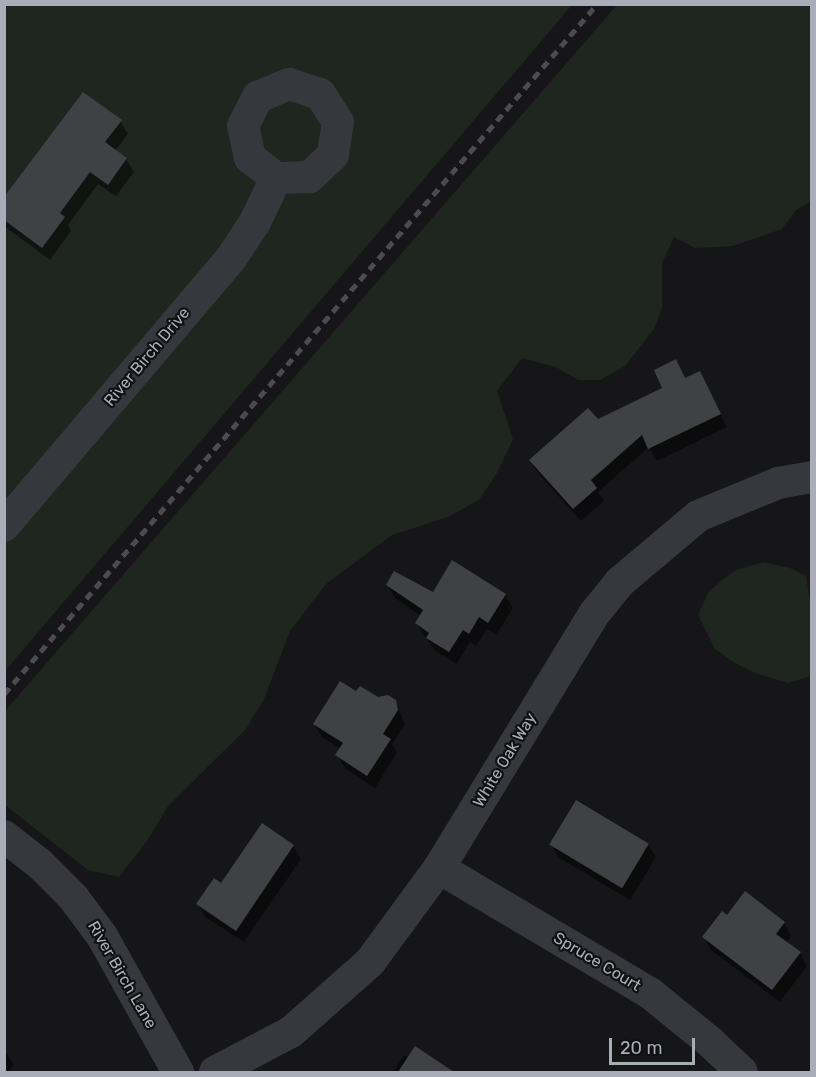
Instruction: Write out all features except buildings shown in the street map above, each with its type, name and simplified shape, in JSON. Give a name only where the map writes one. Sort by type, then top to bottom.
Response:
[{"type":"street","name":"River Birch Drive","points":[[4,526],[232,257],[255,222],[276,178]]},
{"type":"street","name":"White Oak Way","points":[[215,1072],[291,1032],[370,962],[439,868],[594,614],[620,582],[698,516],[778,483],[812,477]]},
{"type":"street","name":"River Birch Lane","points":[[4,836],[40,864],[74,897],[102,936],[178,1072]]},
{"type":"street","name":"Spruce Court","points":[[439,868],[651,994],[709,1041],[742,1072]]},
{"type":"shaded area","points":[[5,5],[572,5],[5,671]]},
{"type":"shaded area","points":[[617,5],[811,5],[811,202],[796,210],[782,229],[733,246],[695,248],[674,237],[662,263],[662,308],[654,329],[625,366],[600,380],[578,380],[556,367],[522,358],[497,391],[513,439],[497,473],[479,500],[448,517],[392,535],[326,584],[290,631],[264,699],[246,729],[168,806],[147,841],[119,877],[88,870],[5,805],[5,711]]},
{"type":"shaded area","points":[[763,562],[790,568],[806,576],[812,613],[811,675],[788,683],[755,673],[715,649],[698,615],[709,591],[734,571]]},
{"type":"railway","points":[[4,694],[597,4]]}]
